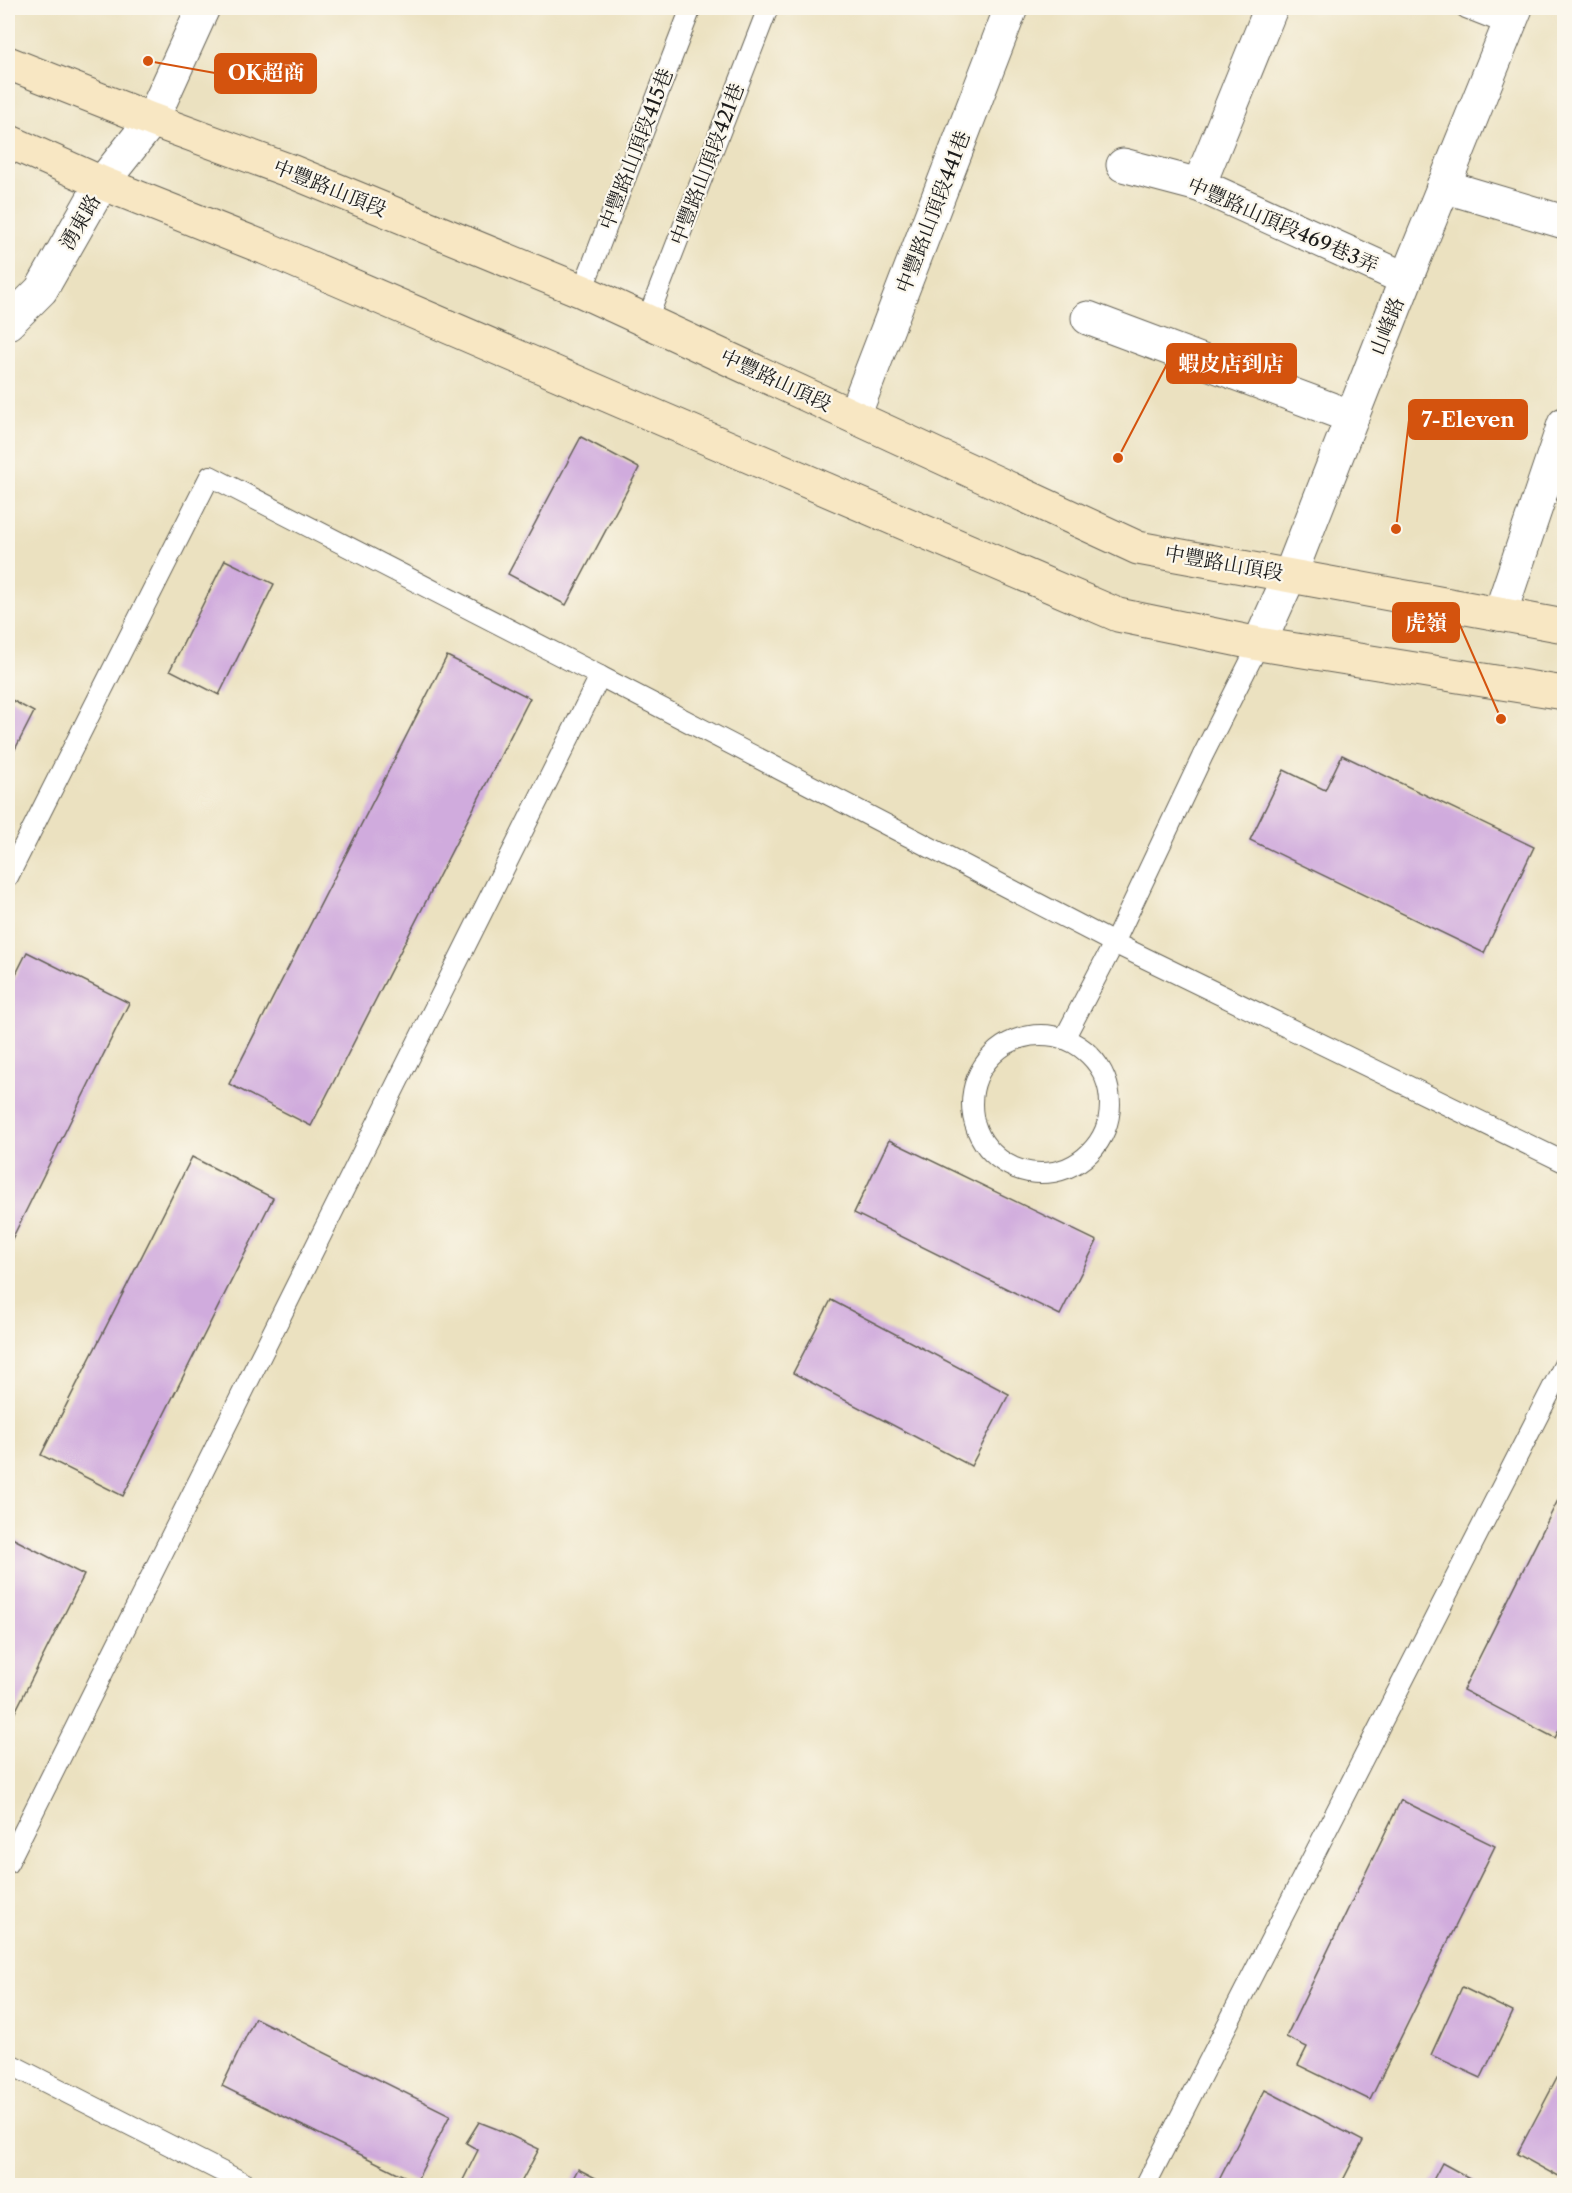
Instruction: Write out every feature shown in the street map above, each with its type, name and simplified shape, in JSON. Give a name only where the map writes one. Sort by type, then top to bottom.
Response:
[{"type":"main road","name":"中豐路山頂段","points":[[8,63],[293,172],[582,291],[1138,548],[1564,626]]},
{"type":"main road","points":[[8,141],[102,183],[265,248],[1118,615],[1259,644],[1564,693]]},
{"type":"street","name":"湧東路","points":[[8,323],[41,290],[102,183],[152,120],[203,8]]},
{"type":"street","name":"中豐路山頂段441巷","points":[[854,416],[1011,8]]},
{"type":"street","points":[[1199,185],[1271,8]]},
{"type":"street","name":"山峰路","points":[[1259,644],[1290,575],[1443,186],[1513,16]]},
{"type":"street","name":"中豐路山頂段469巷3弄","points":[[1123,165],[1199,185],[1406,279]]},
{"type":"street","points":[[1443,186],[1564,222]]},
{"type":"street","points":[[1088,318],[1352,417]]},
{"type":"street","points":[[1500,614],[1564,424]]},
{"type":"lane","name":"中豐路山頂段415巷","points":[[582,291],[691,8]]},
{"type":"lane","name":"中豐路山頂段421巷","points":[[647,320],[768,8]]},
{"type":"lane","points":[[1466,8],[1513,16]]},
{"type":"lane","points":[[8,877],[210,476],[1114,943],[1564,1162]]},
{"type":"lane","points":[[1064,1039],[1114,943],[1203,755],[1259,644]]},
{"type":"lane","points":[[8,1863],[600,676]]},
{"type":"lane","points":[[1031,1034],[1053,1035],[1064,1039],[1075,1042],[1093,1056],[1105,1076],[1110,1098],[1109,1120],[1099,1141],[1084,1158],[1063,1170],[1040,1174],[1017,1170],[997,1159],[982,1141],[972,1119],[971,1096],[978,1074],[991,1055],[1009,1041],[1031,1034]]},
{"type":"lane","points":[[1145,2186],[1564,1365]]},
{"type":"lane","points":[[8,2062],[250,2186]]},
{"type":"building","points":[[581,437],[639,468],[566,605],[508,574]]},
{"type":"building","points":[[225,560],[274,584],[219,695],[170,670]]},
{"type":"building","points":[[447,656],[530,698],[311,1126],[229,1084]]},
{"type":"building","points":[[8,698],[34,712],[8,763]]},
{"type":"building","points":[[1342,755],[1534,847],[1484,953],[1250,840],[1284,770],[1325,790]]},
{"type":"building","points":[[27,952],[129,1003],[8,1247],[8,990]]},
{"type":"building","points":[[889,1140],[1097,1241],[1060,1315],[854,1213]]},
{"type":"building","points":[[192,1157],[273,1198],[123,1496],[41,1455]]},
{"type":"building","points":[[831,1300],[1009,1394],[971,1466],[793,1373]]},
{"type":"building","points":[[1564,1488],[1564,1720],[1555,1738],[1463,1690]]},
{"type":"building","points":[[8,1536],[84,1575],[8,1726]]},
{"type":"building","points":[[1401,1800],[1495,1846],[1370,2100],[1298,2065],[1307,2047],[1286,2037]]},
{"type":"building","points":[[1462,1987],[1513,2012],[1481,2078],[1431,2055]]},
{"type":"building","points":[[255,2018],[450,2115],[416,2182],[222,2086]]},
{"type":"building","points":[[1564,2065],[1564,2180],[1517,2154]]},
{"type":"building","points":[[1265,2090],[1363,2141],[1340,2186],[1216,2186]]},
{"type":"building","points":[[479,2122],[539,2149],[519,2186],[467,2186],[462,2182],[478,2150],[466,2143]]},
{"type":"building","points":[[1442,2163],[1484,2186],[1430,2186]]},
{"type":"building","points":[[578,2169],[611,2186],[569,2186]]},
{"type":"place","name":"OK超商","points":[[148,61]]},
{"type":"place","name":"蝦皮店到店","points":[[1118,458]]},
{"type":"place","name":"7-Eleven","points":[[1396,529]]},
{"type":"place","name":"虎嶺","points":[[1501,719]]}]
